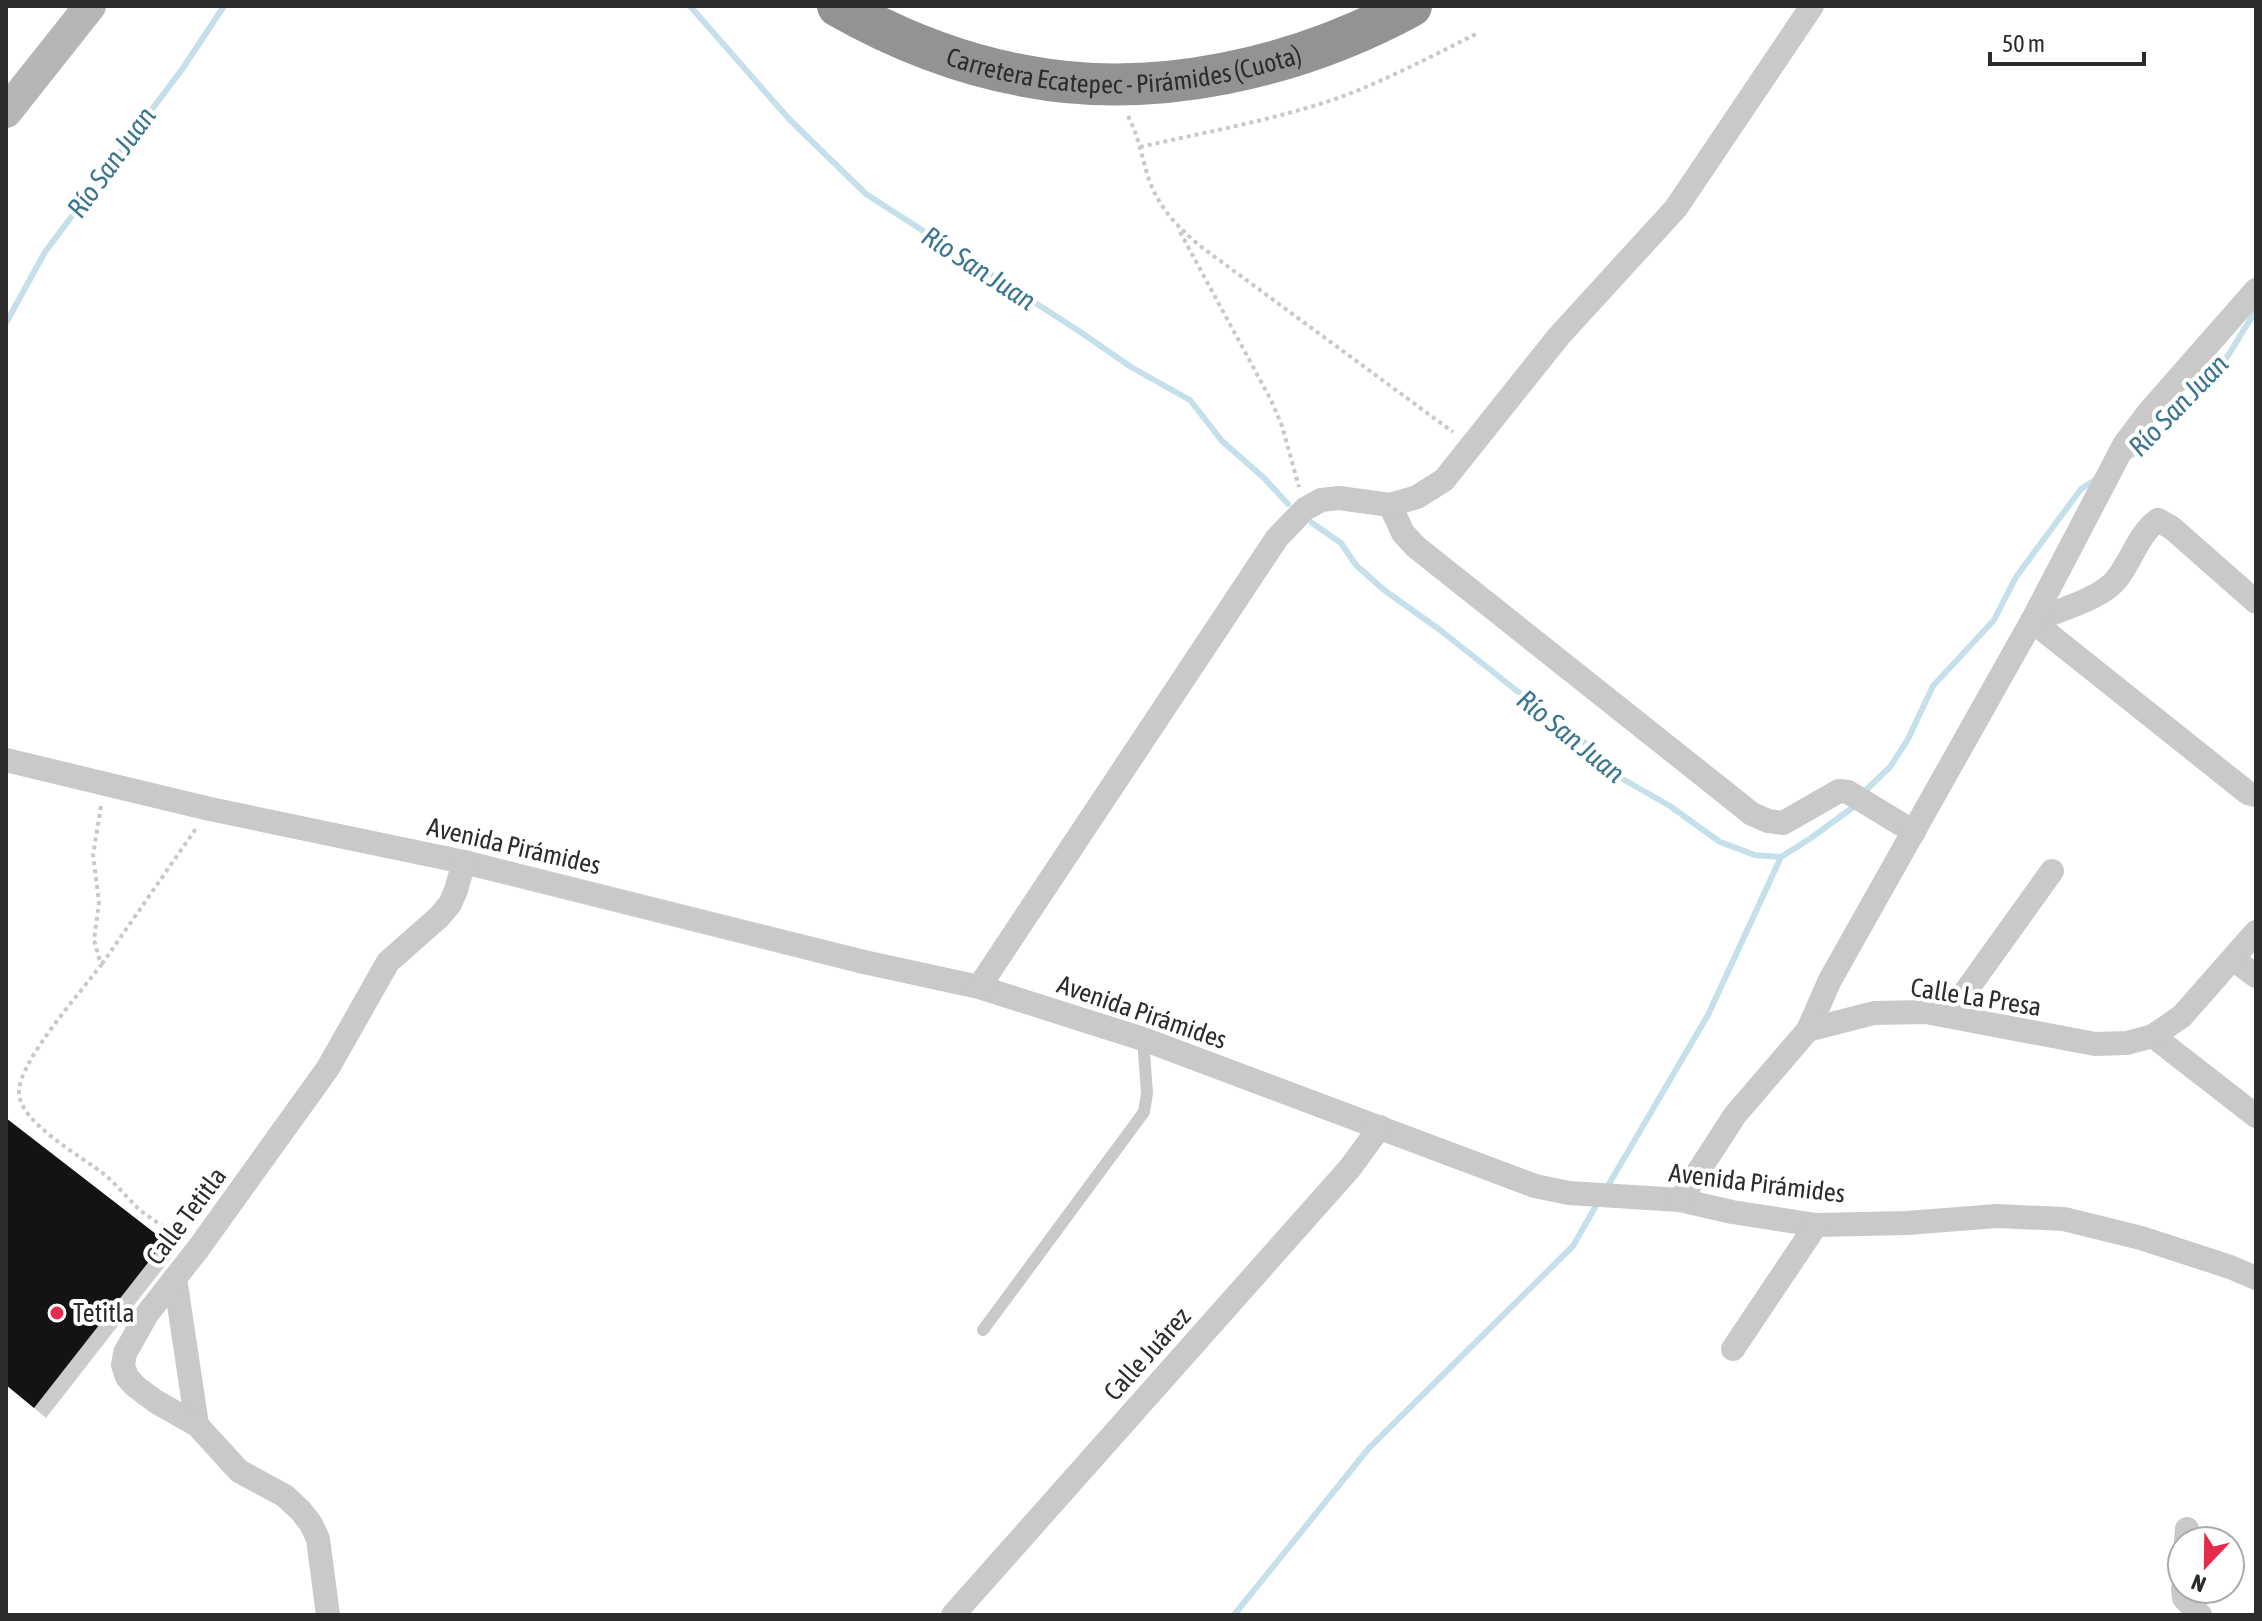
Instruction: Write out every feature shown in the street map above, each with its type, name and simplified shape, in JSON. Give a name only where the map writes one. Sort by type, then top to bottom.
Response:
[{"type":"highway","name":"Carretera Ecatepec - Pirámides (Cuota)","points":[[838,6],[905,39],[963,61],[1025,76],[1109,83],[1189,79],[1280,61],[1346,38],[1411,6]]},
{"type":"main road","points":[[6,112],[90,6]]},
{"type":"street","points":[[979,987],[1277,538],[1305,509],[1321,500],[1339,498],[1390,505],[1417,497],[1444,480],[1559,336],[1676,208],[1812,6]]},
{"type":"street","points":[[1680,1200],[1735,1115],[1808,1030],[1830,980],[2032,621],[2124,445],[2148,413],[2256,290]]},
{"type":"street","points":[[1390,505],[1403,533],[1416,547],[1752,814],[1783,823],[1839,791],[1848,792],[1914,832]]},
{"type":"street","points":[[2032,621],[2082,602],[2111,585],[2148,529],[2158,520],[2172,528],[2256,602]]},
{"type":"street","points":[[2032,621],[2248,793],[2256,795]]},
{"type":"street","name":"Avenida Pirámides","points":[[6,760],[210,809],[464,862],[849,958],[979,987],[1143,1039],[1535,1186],[1569,1193],[1680,1200],[1732,1212],[1816,1225],[1907,1223],[1997,1216],[2064,1219],[2141,1238],[2256,1278]]},
{"type":"street","name":"Calle Tetitla","points":[[328,1615],[318,1539],[301,1511],[285,1496],[239,1471],[197,1425],[135,1386],[127,1377],[123,1365],[125,1353],[175,1278],[328,1068],[388,962],[450,904],[464,862]]},
{"type":"street","points":[[1948,1016],[2052,871]]},
{"type":"street","name":"Calle La Presa","points":[[1808,1030],[1874,1013],[1926,1012],[2095,1044],[2127,1043],[2153,1036],[2182,1016],[2256,932]]},
{"type":"street","points":[[2233,959],[2256,976]]},
{"type":"street","points":[[2153,1036],[2256,1116]]},
{"type":"street","name":"Calle Juárez","points":[[953,1615],[1350,1168],[1380,1127]]},
{"type":"street","points":[[1733,1349],[1816,1225]]},
{"type":"street","points":[[175,1278],[197,1425]]},
{"type":"lane","points":[[983,1330],[1144,1112],[1147,1093],[1143,1039]]},
{"type":"path","points":[[1140,147],[1335,99],[1382,81],[1478,33]]},
{"type":"path","points":[[1124,111],[1130,118],[1154,193],[1177,227],[1472,446]]},
{"type":"path","points":[[1177,227],[1271,400],[1292,458],[1305,509]]},
{"type":"path","points":[[101,965],[94,940],[99,902],[93,855],[104,784]]},
{"type":"path","points":[[198,1249],[141,1211],[105,1175],[58,1142],[25,1111],[19,1093],[24,1071],[34,1052],[101,965],[210,809]]},
{"type":"building","name":"Tetitla","points":[[6,1118],[165,1241],[34,1408],[6,1385]]},
{"type":"waterway","name":"Río San Juan","points":[[6,323],[45,252],[183,68],[224,6]]},
{"type":"waterway","name":"Río San Juan","points":[[690,6],[789,119],[866,194],[1131,367],[1190,400],[1222,441],[1288,504]]},
{"type":"waterway","name":"Río San Juan","points":[[2127,458],[2153,438],[2196,395],[2229,354],[2256,311]]},
{"type":"waterway","name":"Río San Juan","points":[[1863,793],[1890,767],[1908,739],[1933,686],[1994,620],[2016,577],[2081,489],[2095,480]]},
{"type":"waterway","name":"Río San Juan","points":[[1312,523],[1341,543],[1356,565],[1384,590],[1545,713],[1557,727],[1584,742],[1607,770],[1670,806],[1720,842],[1755,855],[1781,857],[1856,805]]},
{"type":"waterway","points":[[1606,1189],[1708,1015],[1781,857]]},
{"type":"waterway","points":[[1234,1615],[1369,1448],[1573,1246],[1598,1202]]},
{"type":"place","name":"Tetitla","points":[[57,1313]]}]
